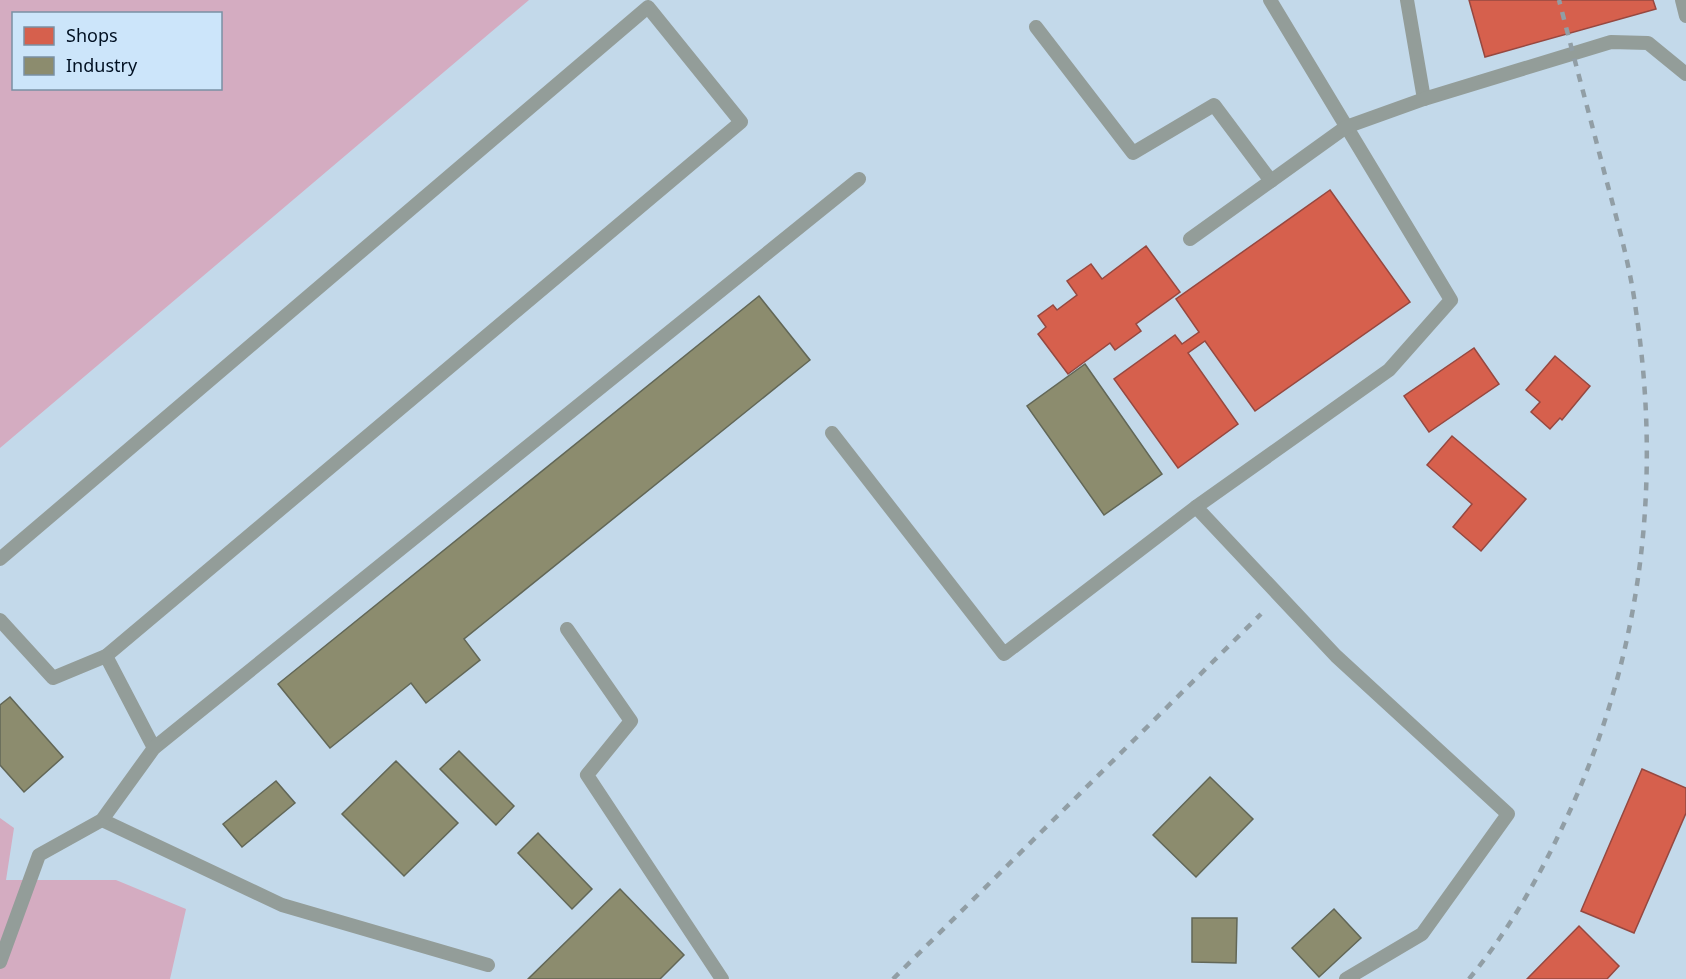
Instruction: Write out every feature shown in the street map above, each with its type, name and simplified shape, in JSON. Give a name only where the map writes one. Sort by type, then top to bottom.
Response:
[{"type":"lane","points":[[832,433],[1004,654],[1196,507],[1389,370],[1452,300],[1270,0]]},
{"type":"lane","points":[[1407,0],[1424,99]]},
{"type":"lane","points":[[1682,0],[1686,16]]},
{"type":"lane","points":[[0,560],[648,7],[741,122],[106,656],[53,678],[0,620]]},
{"type":"lane","points":[[1036,27],[1133,153],[1214,105],[1271,181]]},
{"type":"lane","points":[[1190,239],[1347,127],[1424,99],[1611,42],[1648,43],[1686,74]]},
{"type":"lane","points":[[0,962],[39,855],[102,820],[154,748],[859,179]]},
{"type":"lane","points":[[1196,507],[1336,656],[1508,814],[1422,934],[1346,979]]},
{"type":"lane","points":[[567,629],[631,721],[587,775],[722,979]]},
{"type":"lane","points":[[106,656],[154,748]]},
{"type":"lane","points":[[102,820],[282,905],[488,964]]},
{"type":"shaded area","points":[[0,0],[529,0],[0,448]]},
{"type":"shaded area","points":[[0,818],[14,828],[6,880],[116,880],[186,909],[170,979],[0,979]]},
{"type":"building: Shops","points":[[1469,0],[1653,0],[1656,9],[1485,57]]},
{"type":"building: Shops","points":[[1330,190],[1410,302],[1255,411],[1205,341],[1188,353],[1238,424],[1178,468],[1114,379],[1175,335],[1182,344],[1199,332],[1176,299]]},
{"type":"building: Shops","points":[[1146,246],[1180,292],[1136,324],[1141,331],[1115,350],[1110,343],[1068,374],[1038,334],[1046,327],[1038,316],[1053,305],[1057,310],[1077,295],[1067,281],[1091,264],[1102,279]]},
{"type":"building: Shops","points":[[1474,348],[1499,384],[1429,432],[1404,396]]},
{"type":"building: Shops","points":[[1555,356],[1590,386],[1562,420],[1560,418],[1550,429],[1531,412],[1540,402],[1526,390]]},
{"type":"building: Shops","points":[[1452,436],[1526,499],[1481,551],[1453,527],[1472,504],[1427,465]]},
{"type":"building: Shops","points":[[1642,769],[1686,788],[1686,813],[1634,933],[1581,911]]},
{"type":"building: Shops","points":[[1579,926],[1619,966],[1607,979],[1527,979]]},
{"type":"building: Industry","points":[[759,296],[810,360],[464,639],[480,660],[426,703],[411,683],[330,748],[278,684]]},
{"type":"building: Industry","points":[[1085,364],[1162,474],[1104,515],[1027,406]]},
{"type":"building: Industry","points":[[10,697],[63,757],[24,792],[0,765],[0,705]]},
{"type":"building: Industry","points":[[459,751],[514,806],[496,825],[440,769]]},
{"type":"building: Industry","points":[[396,761],[458,823],[404,876],[342,814]]},
{"type":"building: Industry","points":[[1210,777],[1253,819],[1196,877],[1153,835]]},
{"type":"building: Industry","points":[[276,781],[295,803],[242,847],[223,824]]},
{"type":"building: Industry","points":[[538,833],[592,889],[572,909],[518,853]]},
{"type":"building: Industry","points":[[620,889],[684,955],[660,979],[528,979]]},
{"type":"building: Industry","points":[[1334,909],[1361,938],[1319,977],[1292,948]]},
{"type":"building: Industry","points":[[1192,918],[1237,918],[1236,963],[1192,962]]},
{"type":"railway","points":[[1469,979],[1508,926],[1531,889],[1561,830],[1588,768],[1610,705],[1627,641],[1638,576],[1645,511],[1647,445],[1644,378],[1636,311],[1627,260],[1559,0]]},
{"type":"railway","points":[[893,979],[1261,614]]}]
